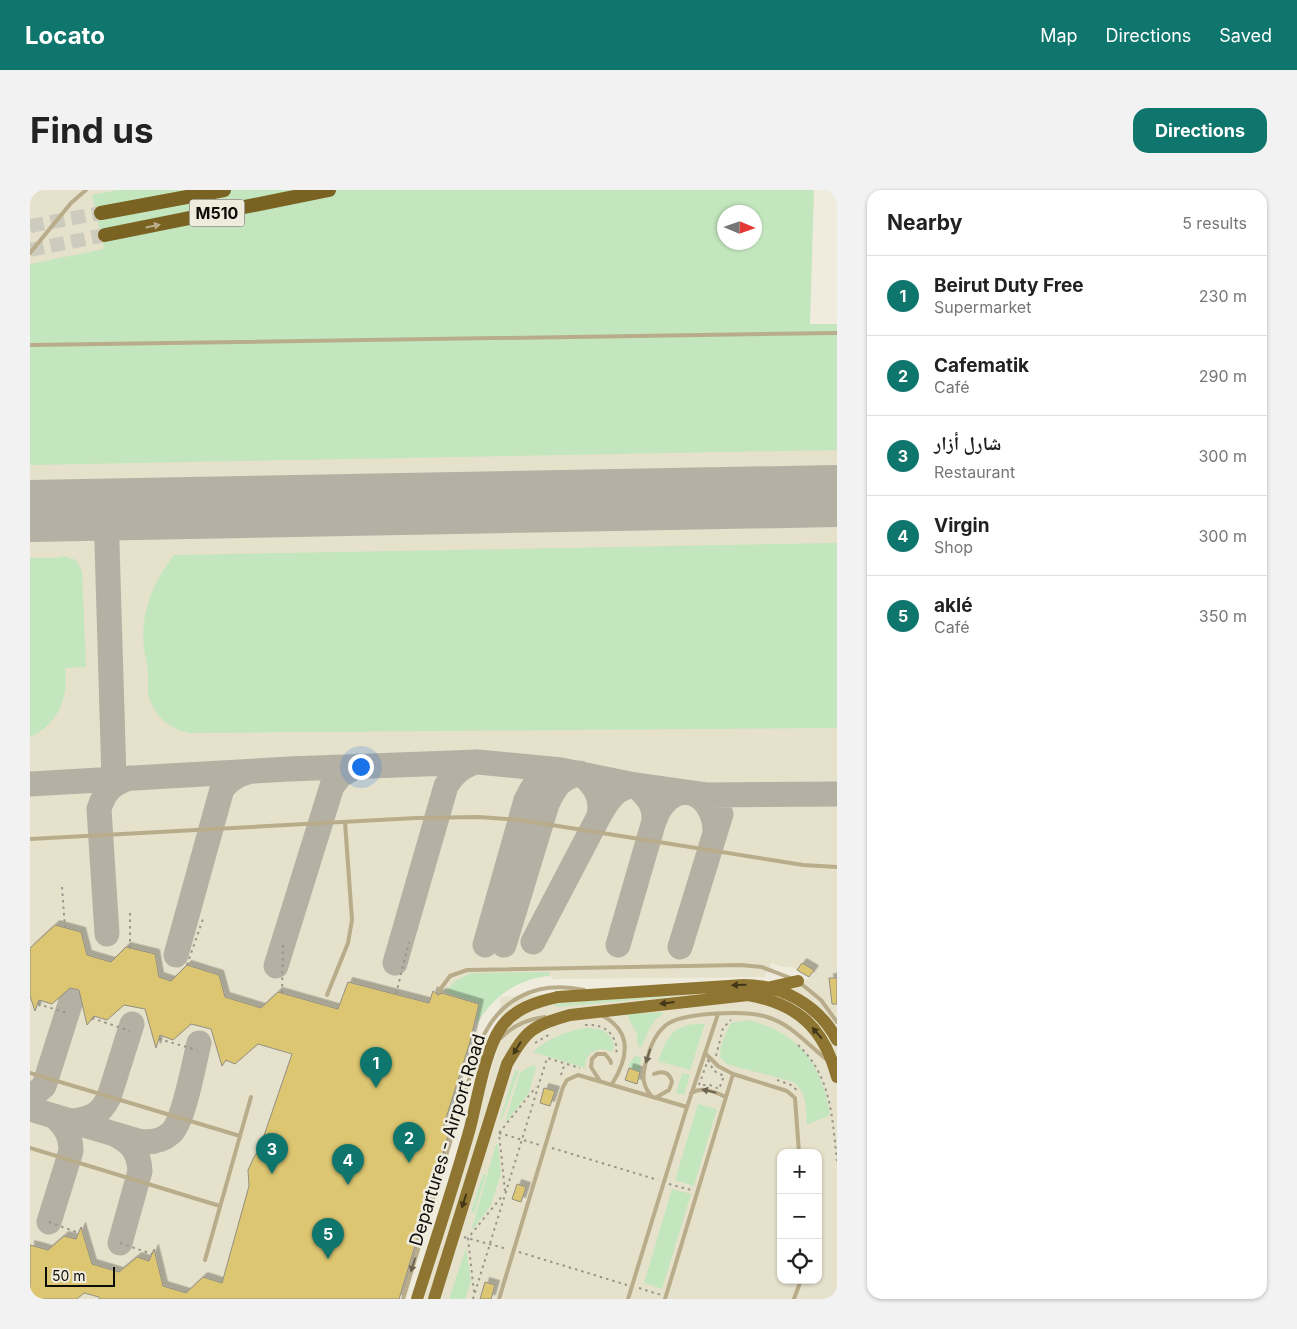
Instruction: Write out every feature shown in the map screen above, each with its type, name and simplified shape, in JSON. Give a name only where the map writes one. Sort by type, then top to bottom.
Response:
[{"type":"highway","name":"M510","points":[[101,213],[224,190]]},
{"type":"highway","name":"M510","points":[[105,235],[329,190]]},
{"type":"main road","points":[[771,987],[798,981]]},
{"type":"main road","name":"Departures - Airport Road","points":[[416,1299],[470,1129],[492,1045],[500,1029],[512,1016],[528,1005],[555,992],[596,994],[744,984],[771,987],[794,997],[820,1016],[837,1040]]},
{"type":"main road","points":[[434,1299],[507,1064],[529,1031],[547,1021],[570,1015],[748,995],[764,998],[781,1005],[806,1020],[822,1038],[835,1071]]},
{"type":"lane","points":[[30,253],[72,203],[86,190]]},
{"type":"lane","points":[[30,345],[837,333]]},
{"type":"lane","points":[[30,839],[458,817],[520,820],[803,865],[837,868]]},
{"type":"lane","points":[[326,995],[348,943],[352,920],[345,822]]},
{"type":"lane","points":[[439,991],[445,980],[450,976],[467,970],[730,964],[762,967],[780,972],[798,981],[821,1000],[837,1022]]},
{"type":"lane","points":[[403,1299],[483,1035],[495,1017],[509,1003],[535,990],[555,992]]},
{"type":"lane","points":[[590,1012],[609,1019],[618,1028],[624,1040],[624,1061],[612,1084]]},
{"type":"lane","points":[[654,1097],[644,1085],[643,1075],[653,1041],[660,1030],[670,1022],[684,1017],[718,1014],[754,1014],[778,1021],[789,1027],[835,1071]]},
{"type":"lane","points":[[628,1299],[691,1093],[718,1014]]},
{"type":"lane","points":[[416,1299],[492,1052],[502,1037],[522,1022],[537,1018],[570,1015]]},
{"type":"lane","points":[[705,1053],[718,1066],[733,1074],[787,1091],[796,1098],[799,1149]]},
{"type":"lane","points":[[600,1081],[591,1066],[592,1059],[597,1054],[605,1054],[611,1064]]},
{"type":"lane","points":[[654,1074],[658,1072],[666,1073],[672,1082],[670,1090],[654,1097]]},
{"type":"lane","points":[[30,1073],[240,1136]]},
{"type":"lane","points":[[664,1297],[733,1074]]},
{"type":"lane","points":[[499,1299],[562,1090],[567,1080],[578,1075],[687,1108]]},
{"type":"lane","points":[[691,1093],[706,1089],[726,1097]]},
{"type":"lane","points":[[205,1260],[251,1098]]},
{"type":"lane","points":[[30,1148],[220,1206]]},
{"type":"lane","points":[[794,1299],[800,1284]]},
{"type":"path","points":[[62,887],[65,928]]},
{"type":"path","points":[[130,909],[130,948]]},
{"type":"path","points":[[187,965],[203,919]]},
{"type":"path","points":[[396,994],[409,942]]},
{"type":"path","points":[[282,993],[283,945]]},
{"type":"path","points":[[38,1004],[67,1013]]},
{"type":"path","points":[[92,1018],[130,1031]]},
{"type":"path","points":[[581,1026],[596,1024],[605,1028],[614,1040],[616,1055],[624,1061]]},
{"type":"path","points":[[531,1047],[553,1032]]},
{"type":"path","points":[[159,1039],[197,1050]]},
{"type":"path","points":[[794,1041],[813,1062],[826,1086],[831,1107],[837,1161]]},
{"type":"path","points":[[473,1299],[547,1058],[580,1068]]},
{"type":"path","points":[[708,1060],[714,1071],[724,1076],[719,1089],[710,1085],[699,1085],[708,1060]]},
{"type":"path","points":[[474,1294],[468,1238],[505,1193],[499,1133],[538,1086]]},
{"type":"path","points":[[503,1134],[697,1192]]},
{"type":"path","points":[[49,1222],[79,1233]]},
{"type":"path","points":[[470,1238],[632,1286]]},
{"type":"path","points":[[120,1243],[152,1254]]},
{"type":"path","points":[[635,1294],[637,1288],[664,1297]]},
{"type":"path","points":[[660,1299],[664,1297]]},
{"type":"shaded area","points":[[30,190],[118,190],[92,195],[104,249],[87,337],[837,324],[837,1299],[424,1299],[501,1036],[500,997],[811,979],[792,967],[783,967],[771,963],[769,973],[765,972],[765,977],[552,979],[551,976],[538,977],[515,985],[494,1000],[473,1032],[442,1131],[454,1135],[406,1299],[30,1299]]},
{"type":"green space","points":[[118,190],[814,190],[810,324],[837,324],[837,450],[30,465],[30,264],[104,249],[92,195]]},
{"type":"green space","points":[[837,543],[837,728],[190,733],[174,728],[162,719],[156,713],[149,698],[143,635],[146,610],[154,587],[174,555]]},
{"type":"green space","points":[[64,556],[76,560],[82,571],[86,667],[65,668],[65,690],[59,709],[48,725],[30,737],[30,558]]},
{"type":"green space","points":[[549,972],[549,976],[516,985],[498,997],[477,1023],[479,1004],[445,992],[455,981],[471,973]]},
{"type":"green space","points":[[668,996],[557,1007],[553,1004]]},
{"type":"green space","points":[[662,1012],[663,1014],[650,1029],[642,1047],[639,1047],[637,1034],[628,1014]]},
{"type":"green space","points":[[748,1020],[782,1033],[806,1053],[821,1080],[830,1115],[807,1125],[804,1096],[794,1082],[726,1064],[720,1057],[720,1053],[723,1040],[731,1023]]},
{"type":"green space","points":[[705,1024],[690,1070],[658,1061],[667,1041],[675,1031],[687,1025]]},
{"type":"green space","points":[[585,1028],[603,1030],[614,1045],[612,1052],[602,1049],[590,1054],[587,1057],[585,1068],[533,1052],[557,1036]]},
{"type":"green space","points":[[635,1056],[641,1057],[640,1072],[630,1068],[628,1065]]},
{"type":"green space","points":[[534,1065],[536,1067],[529,1093],[505,1123],[520,1073]]},
{"type":"green space","points":[[515,1070],[519,1071],[502,1119],[500,1120]]},
{"type":"green space","points":[[682,1073],[690,1075],[684,1095],[676,1093]]},
{"type":"green space","points":[[698,1104],[717,1109],[694,1186],[675,1180]]},
{"type":"green space","points":[[496,1144],[498,1144],[501,1173],[491,1205],[474,1228],[472,1228]]},
{"type":"green space","points":[[483,1174],[486,1175],[474,1213],[471,1212]]},
{"type":"green space","points":[[672,1189],[691,1194],[662,1289],[644,1283]]},
{"type":"green space","points":[[466,1248],[471,1281],[465,1299],[449,1299]]},
{"type":"building","points":[[55,925],[81,932],[87,955],[111,962],[126,947],[155,954],[159,977],[171,981],[187,965],[219,975],[225,997],[261,1008],[278,992],[338,1009],[348,982],[429,1003],[433,991],[438,995],[442,993],[479,1004],[470,1042],[442,1131],[449,1133],[399,1299],[99,1299],[99,1297],[84,1293],[77,1299],[32,1299],[30,1292],[30,1245],[48,1250],[64,1236],[76,1239],[81,1227],[92,1264],[119,1272],[137,1257],[149,1261],[154,1249],[163,1286],[186,1293],[203,1277],[222,1283],[249,1186],[248,1170],[259,1150],[292,1054],[258,1044],[235,1064],[226,1060],[222,1066],[211,1029],[191,1024],[173,1040],[160,1035],[156,1048],[145,1009],[124,1005],[107,1020],[94,1016],[87,1025],[79,990],[70,988],[52,1004],[39,1000],[35,1011],[30,996],[30,948]]},
{"type":"building","points":[[802,963],[814,970],[809,977],[797,970]]},
{"type":"building","points":[[829,978],[837,978],[837,1004],[832,1004]]},
{"type":"building","points":[[629,1068],[640,1072],[637,1084],[625,1080]]},
{"type":"building","points":[[544,1088],[555,1091],[550,1106],[540,1103]]},
{"type":"building","points":[[517,1184],[526,1187],[521,1202],[512,1199]]},
{"type":"building","points":[[485,1282],[495,1285],[491,1299],[480,1299]]},
{"type":"taxiway","points":[[106,510],[114,779]]},
{"type":"taxiway","points":[[395,963],[446,786],[458,771],[476,762]]},
{"type":"taxiway","points":[[30,784],[289,769],[478,762],[561,770],[635,785],[706,795],[837,794]]},
{"type":"taxiway","points":[[276,966],[332,786],[341,775],[358,766]]},
{"type":"taxiway","points":[[485,945],[526,800],[539,779],[561,770]]},
{"type":"taxiway","points":[[176,955],[222,789],[234,778],[248,772]]},
{"type":"taxiway","points":[[504,945],[547,804],[556,787],[563,780],[580,773],[597,792],[600,803],[599,816]]},
{"type":"taxiway","points":[[107,934],[99,809],[107,792],[114,785],[130,778]]},
{"type":"taxiway","points":[[533,942],[599,816],[613,796],[622,789],[635,785],[652,805],[654,821]]},
{"type":"taxiway","points":[[618,945],[654,821],[661,807],[670,798],[679,793],[687,792],[696,795],[709,808],[715,830]]},
{"type":"taxiway","points":[[680,947],[721,814]]},
{"type":"taxiway","points":[[30,1098],[44,1086],[71,1001]]},
{"type":"taxiway","points":[[73,1121],[95,1115],[106,1103],[132,1024]]},
{"type":"taxiway","points":[[30,1109],[138,1141],[151,1142],[159,1140],[171,1133],[176,1127],[188,1091],[199,1043]]},
{"type":"taxiway","points":[[49,1222],[71,1151],[67,1131],[54,1116]]},
{"type":"taxiway","points":[[118,1136],[128,1142],[134,1150],[140,1171],[120,1243]]},
{"type":"runway","points":[[30,511],[837,496]]},
{"type":"tunnel","points":[[30,226],[101,213]]},
{"type":"tunnel","points":[[30,250],[105,235]]},
{"type":"place","name":"Beirut Duty Free","points":[[376,1088]]},
{"type":"place","name":"Cafematik","points":[[409,1163]]},
{"type":"place","name":"شارل أزار","points":[[272,1174]]},
{"type":"place","name":"Virgin","points":[[348,1185]]},
{"type":"place","name":"aklé","points":[[328,1259]]}]
